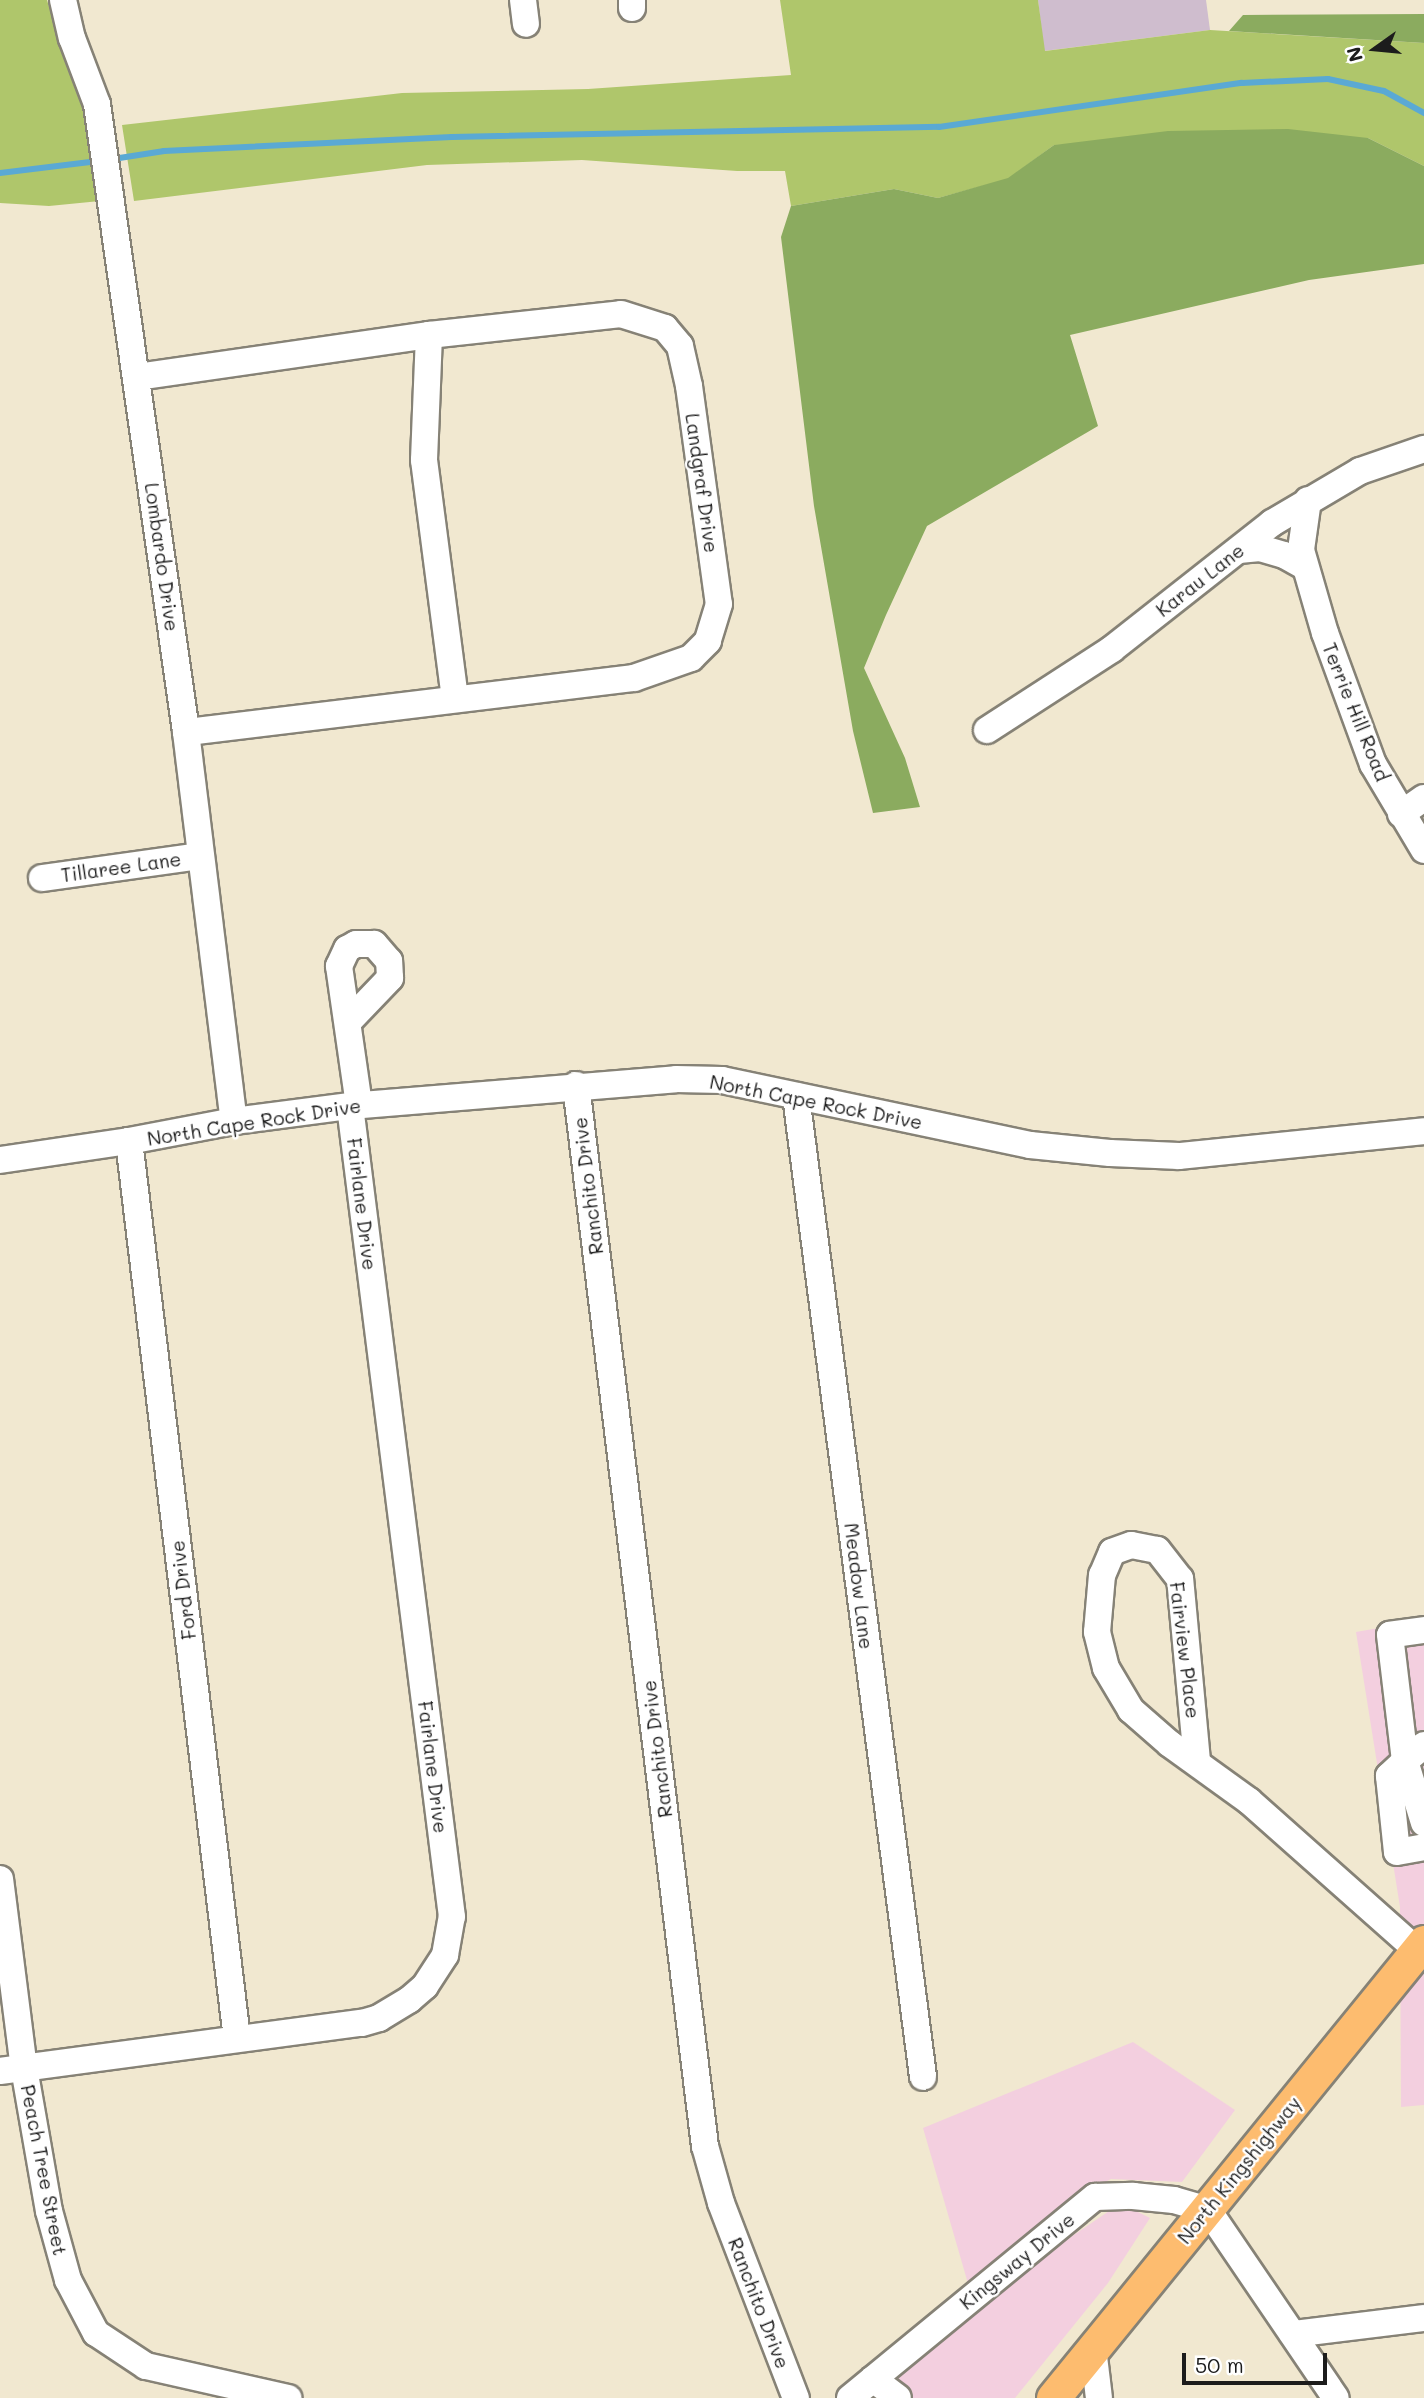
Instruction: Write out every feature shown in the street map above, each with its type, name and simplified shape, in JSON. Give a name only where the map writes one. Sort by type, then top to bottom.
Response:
[{"type":"main road","name":"North Kingshighway","points":[[1054,2398],[1421,1946]]},
{"type":"street","name":"Lombardo Drive","points":[[63,0],[72,38],[97,104],[104,147],[186,732],[234,1121]]},
{"type":"street","name":"Landgraf Drive","points":[[137,377],[429,335],[621,314],[665,328],[680,346],[689,386],[719,604],[708,641],[691,658],[634,677],[186,732]]},
{"type":"street","points":[[429,335],[424,460],[455,699]]},
{"type":"street","name":"Karau Lane","points":[[987,730],[1112,649],[1272,523],[1360,471],[1424,449]]},
{"type":"street","name":"Terrie Hill Road","points":[[1308,500],[1301,550],[1304,566],[1373,764],[1424,850]]},
{"type":"street","points":[[1239,550],[1260,548],[1284,555],[1304,566]]},
{"type":"street","points":[[1401,814],[1424,798]]},
{"type":"street","name":"Tillaree Lane","points":[[42,878],[200,856]]},
{"type":"street","name":"Fairlane Drive","points":[[12,2069],[362,2023],[379,2018],[403,2005],[425,1986],[445,1955],[451,1936],[452,1917],[354,1106],[348,1022]]},
{"type":"street","name":"North Cape Rock Drive","points":[[0,1160],[129,1141],[234,1121],[354,1106],[576,1085],[676,1079],[722,1080],[1030,1145],[1111,1153],[1179,1156],[1424,1131]]},
{"type":"street","name":"Ranchito Drive","points":[[576,1085],[705,2146],[721,2203],[796,2398]]},
{"type":"street","name":"Meadow Lane","points":[[796,1096],[923,2077]]},
{"type":"street","name":"Ford Drive","points":[[129,1141],[237,2039]]},
{"type":"street","name":"Fairview Place","points":[[1197,1760],[1193,1690],[1180,1579],[1157,1550],[1131,1545],[1112,1552],[1102,1575],[1097,1632],[1107,1668],[1131,1710],[1170,1744],[1197,1760],[1249,1801],[1421,1946]]},
{"type":"street","points":[[1423,1812],[1390,1635],[1424,1630]]},
{"type":"street","points":[[1414,1753],[1389,1776],[1397,1852],[1424,1847]]},
{"type":"street","name":"Peach Tree Street","points":[[0,1880],[12,2069],[65,2269],[96,2333],[146,2366],[288,2398]]},
{"type":"street","name":"Kingsway Drive","points":[[850,2398],[1095,2197],[1133,2196],[1174,2200],[1208,2210]]},
{"type":"street","points":[[1208,2210],[1336,2398]]},
{"type":"street","points":[[1293,2334],[1424,2318]]},
{"type":"street","points":[[1093,2348],[1099,2398]]},
{"type":"street","points":[[873,2379],[895,2397]]},
{"type":"shaded area","points":[[1038,0],[1206,0],[1210,30],[1044,51]]},
{"type":"shaded area","points":[[1424,1620],[1424,2105],[1401,2107],[1400,1907],[1356,1632]]},
{"type":"shaded area","points":[[1133,2042],[1235,2110],[1182,2182],[1111,2179],[1077,2196],[969,2287],[923,2128]]},
{"type":"shaded area","points":[[1115,2207],[1136,2211],[1150,2218],[1108,2283],[1015,2398],[868,2398],[1059,2245]]},
{"type":"green space","points":[[0,0],[47,0],[59,40],[88,101],[100,201],[49,206],[0,203]]},
{"type":"green space","points":[[780,0],[1038,0],[1045,51],[1210,30],[1424,43],[1424,166],[1368,138],[1054,145],[1008,179],[938,198],[894,189],[791,206],[785,171],[737,171],[582,160],[427,165],[134,201],[122,125],[402,93],[588,89],[791,75]]},
{"type":"green space","points":[[1424,14],[1424,43],[1229,31],[1243,15]]},
{"type":"green space","points":[[1288,129],[1368,138],[1424,166],[1424,264],[1309,280],[1070,335],[1098,426],[927,526],[864,668],[905,758],[920,807],[873,813],[853,731],[814,506],[781,237],[791,206],[894,189],[938,198],[1008,178],[1054,145],[1168,131]]},
{"type":"waterway","points":[[113,159],[164,151],[452,137],[939,127],[1242,83],[1328,79],[1384,91],[1424,113]]},
{"type":"waterway","points":[[0,173],[98,161]]}]
